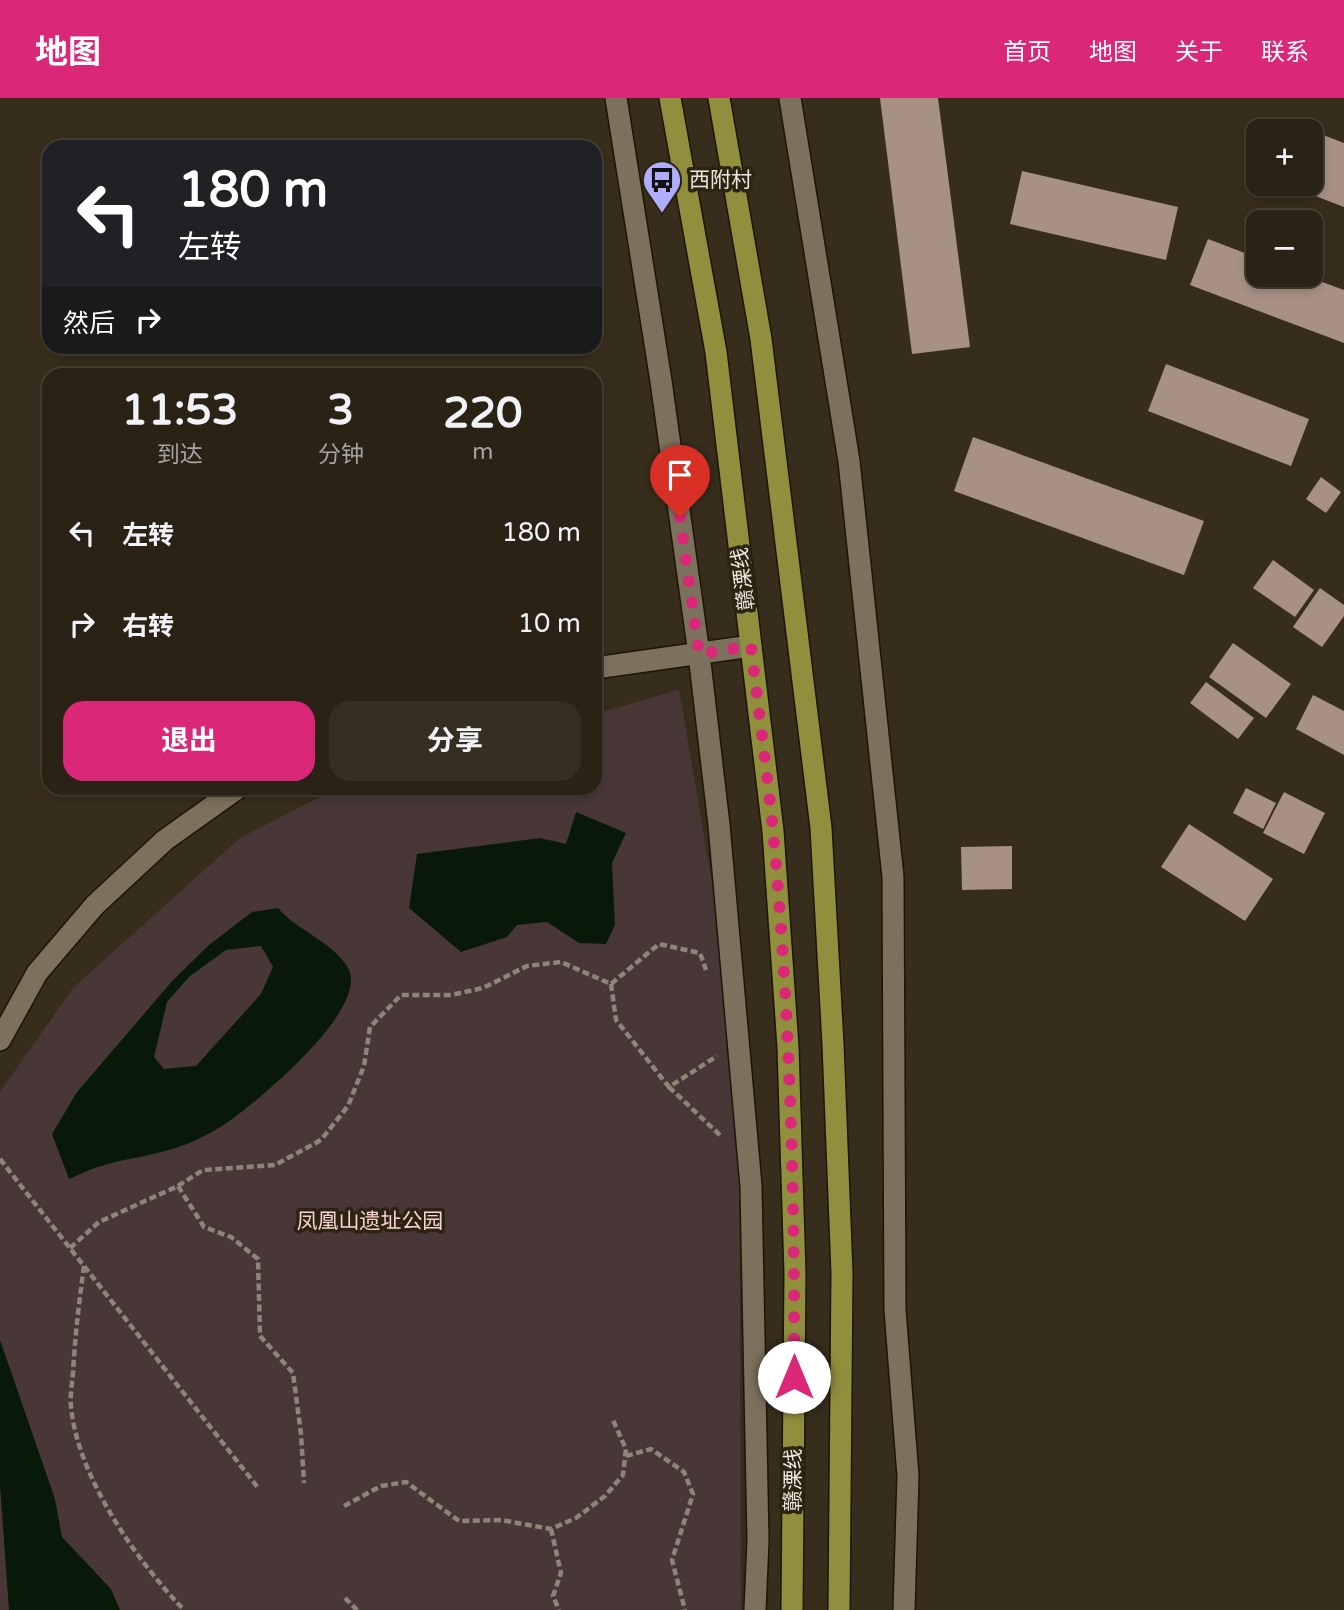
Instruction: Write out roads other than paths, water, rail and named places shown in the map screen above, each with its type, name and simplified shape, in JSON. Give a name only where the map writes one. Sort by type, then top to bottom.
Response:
[{"type":"main road","name":"赣溧线","points":[[670,98],[716,352],[773,831],[788,1047],[794,1273],[792,1610]]},
{"type":"main road","points":[[719,98],[761,339],[821,828],[842,1273],[839,1610]]},
{"type":"street","points":[[616,98],[662,381],[719,825],[749,1162],[758,1541],[755,1610]]},
{"type":"street","points":[[790,98],[849,461],[893,877],[895,1310],[908,1476],[904,1610]]},
{"type":"street","points":[[602,667],[751,646]]},
{"type":"street","points":[[0,1040],[37,973],[95,905],[165,840],[228,795]]},
{"type":"place","name":"西附村","points":[[662,214]]},
{"type":"park label","name":"凤凰山遗址公园","points":[[370,1221]]}]
